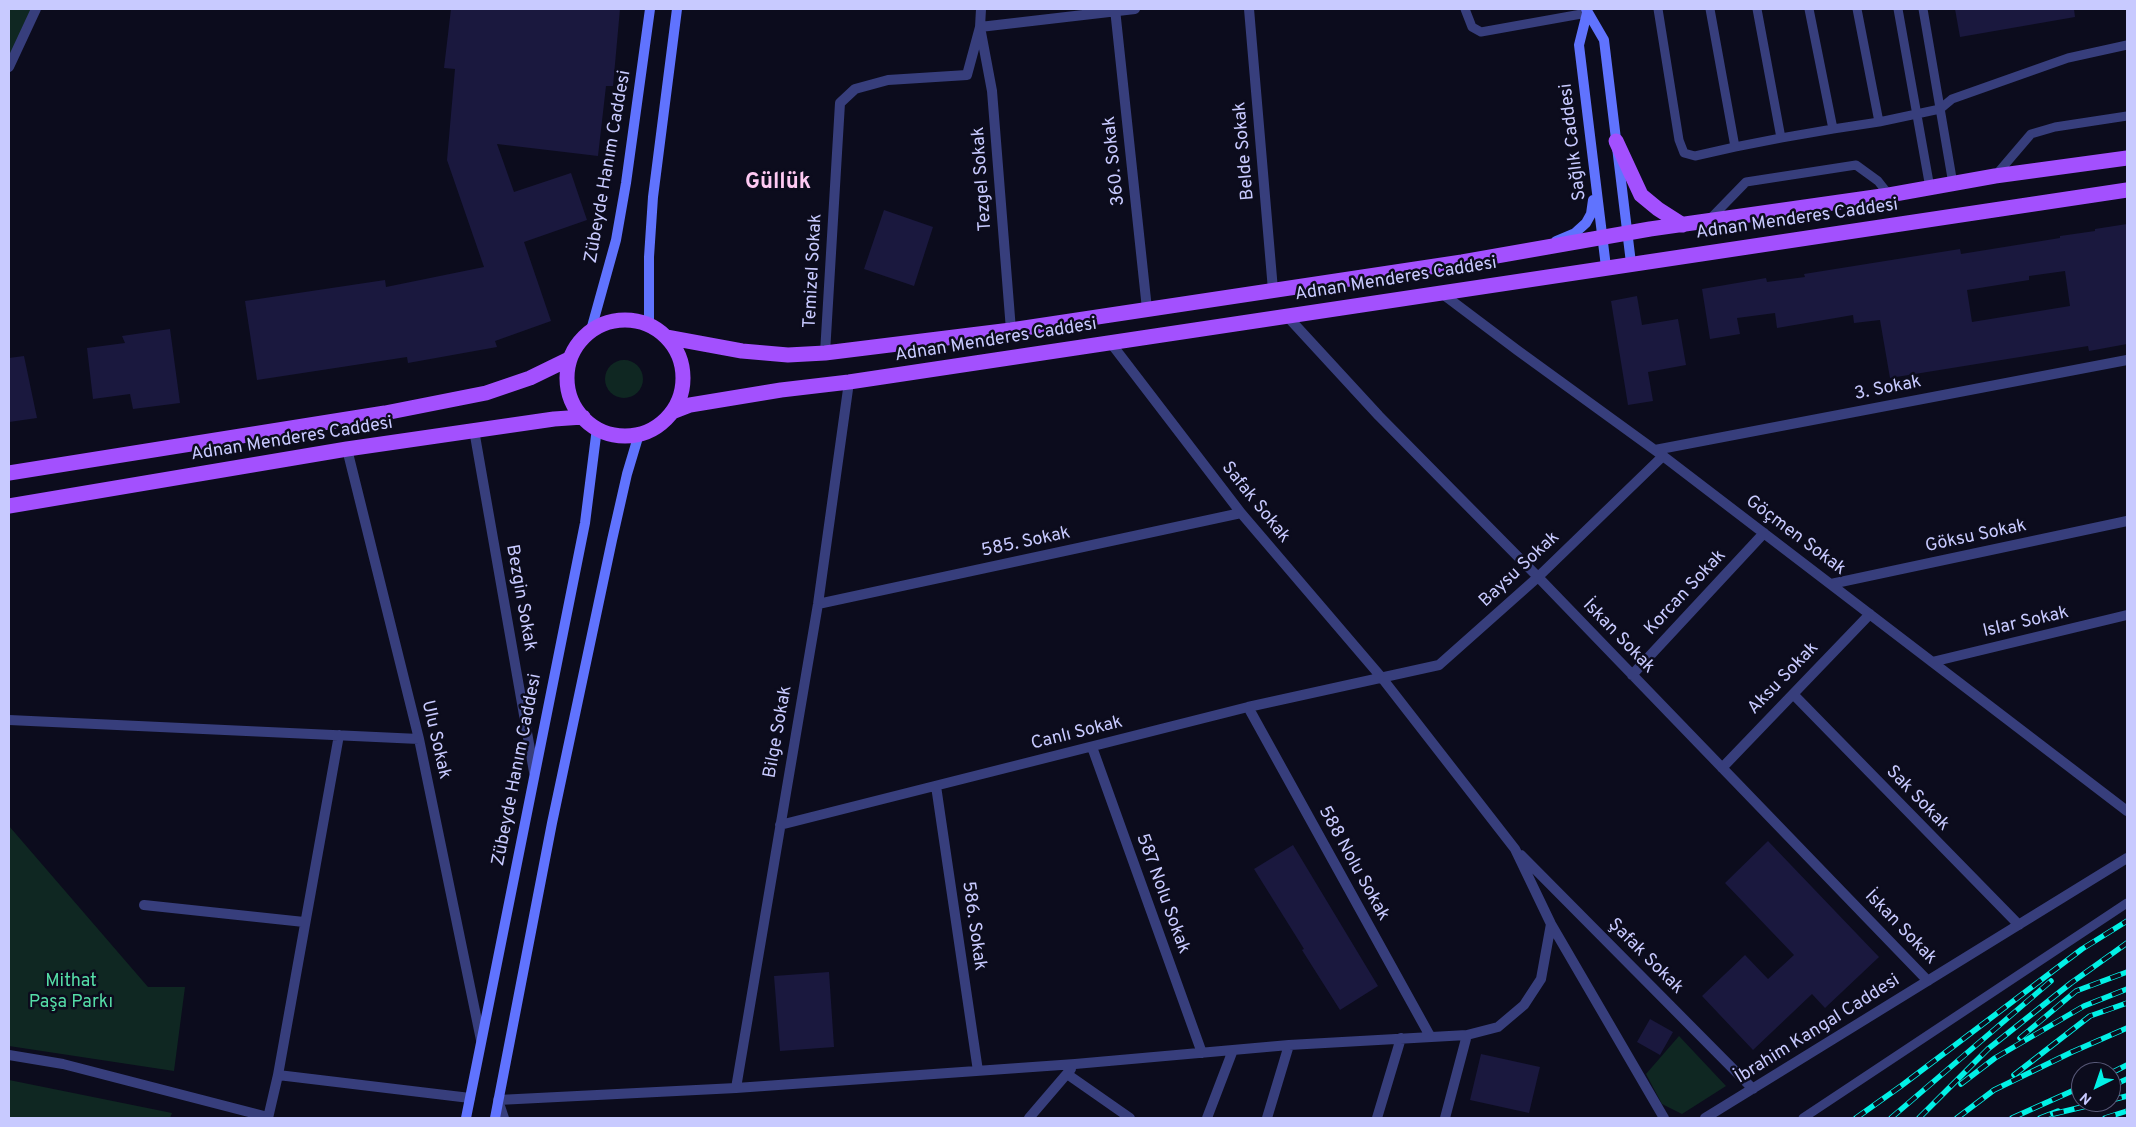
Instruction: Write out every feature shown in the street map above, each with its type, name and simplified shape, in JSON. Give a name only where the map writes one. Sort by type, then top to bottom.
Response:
[{"type":"main road","name":"Zübeyde Hanım Caddesi","points":[[591,330],[614,249],[626,183],[650,9]]},
{"type":"main road","points":[[649,324],[649,257],[653,197],[677,9]]},
{"type":"main road","points":[[1587,11],[1604,40],[1631,263]]},
{"type":"main road","name":"Sağlık Caddesi","points":[[1587,11],[1579,45],[1606,267]]},
{"type":"main road","name":"Adnan Menderes Caddesi","points":[[1616,142],[1641,195],[1658,209],[1683,225]]},
{"type":"main road","name":"Adnan Menderes Caddesi","points":[[666,338],[742,352],[788,355],[826,354],[1011,330],[1453,263],[1709,220],[1889,195],[1995,176],[2127,158]]},
{"type":"main road","points":[[1539,248],[1575,233],[1586,223],[1593,205],[1594,177]]},
{"type":"main road","name":"Adnan Menderes Caddesi","points":[[672,412],[690,405],[2127,190]]},
{"type":"main road","points":[[626,320],[649,324],[674,346],[682,365],[683,385],[677,404],[665,420],[648,432],[628,436],[615,435],[597,428],[577,412],[569,395],[566,377],[569,359],[578,343],[591,330],[607,322],[626,320]]},
{"type":"main road","name":"Adnan Menderes Caddesi","points":[[9,473],[386,413],[486,393],[530,378],[569,359]]},
{"type":"main road","name":"Adnan Menderes Caddesi","points":[[9,506],[347,449],[554,418],[583,417]]},
{"type":"main road","name":"Zübeyde Hanım Caddesi","points":[[466,1118],[585,524],[597,428]]},
{"type":"main road","points":[[495,1118],[552,823],[610,549],[627,474],[640,434]]},
{"type":"street","points":[[9,67],[36,9]]},
{"type":"street","points":[[981,9],[980,27],[1135,9]]},
{"type":"street","name":"Belde Sokak","points":[[1249,9],[1273,290]]},
{"type":"street","name":"360. Sokak","points":[[1115,10],[1146,309]]},
{"type":"street","name":"Tezgel Sokak","points":[[980,27],[992,90],[1011,330]]},
{"type":"street","name":"Temizel Sokak","points":[[826,354],[840,104],[855,89],[888,80],[967,74],[980,27]]},
{"type":"street","name":"Göçmen Sokak","points":[[1440,292],[1659,453],[2127,811]]},
{"type":"street","name":"İskan Sokak","points":[[1286,315],[1378,416],[1538,577],[1928,981]]},
{"type":"street","name":"Safak Sokak","points":[[1110,342],[1241,513],[1382,678]]},
{"type":"street","name":"3. Sokak","points":[[1659,453],[2127,360]]},
{"type":"street","name":"Bilge Sokak","points":[[736,1088],[818,604],[849,382]]},
{"type":"street","name":"Bezgin Sokak","points":[[474,430],[534,772]]},
{"type":"street","name":"Ulu Sokak","points":[[347,449],[419,739],[481,1040]]},
{"type":"street","name":"Baysu Sokak","points":[[1382,678],[1439,665],[1538,577],[1659,453]]},
{"type":"street","name":"585. Sokak","points":[[818,604],[1241,513]]},
{"type":"street","name":"Göksu Sokak","points":[[1831,584],[2127,521]]},
{"type":"street","name":"Korcan Sokak","points":[[1632,675],[1764,533]]},
{"type":"street","name":"Aksu Sokak","points":[[1722,768],[1870,614]]},
{"type":"street","name":"Islar Sokak","points":[[1932,662],[2127,615]]},
{"type":"street","name":"Canlı Sokak","points":[[780,825],[1248,707],[1382,678]]},
{"type":"street","name":"Şafak Sokak","points":[[1382,678],[1515,849],[1753,1089]]},
{"type":"street","name":"Sak Sokak","points":[[1793,694],[2019,925]]},
{"type":"street","name":"588 Nolu Sokak","points":[[1248,707],[1430,1036]]},
{"type":"street","points":[[9,720],[419,739]]},
{"type":"street","points":[[9,1055],[63,1064],[268,1118],[278,1075],[339,735]]},
{"type":"street","name":"587 Nolu Sokak","points":[[1092,747],[1202,1053]]},
{"type":"street","name":"586. Sokak","points":[[936,786],[978,1071]]},
{"type":"street","name":"Şafak Sokak","points":[[1515,849],[1551,924],[1664,1118]]},
{"type":"street","name":"İbrahim Kangal Caddesi","points":[[1705,1118],[2127,858]]},
{"type":"street","points":[[144,905],[304,922]]},
{"type":"street","points":[[504,1118],[498,1100],[736,1088],[1076,1064],[1289,1045],[1467,1035],[1498,1027],[1524,1006],[1541,978],[1551,924]]},
{"type":"street","points":[[1445,1118],[1467,1035]]},
{"type":"street","points":[[1377,1118],[1401,1038]]},
{"type":"street","points":[[1267,1118],[1289,1045]]},
{"type":"street","points":[[1207,1118],[1233,1050]]},
{"type":"street","points":[[1030,1118],[1076,1064]]},
{"type":"street","points":[[1067,1074],[1130,1118]]},
{"type":"street","points":[[278,1075],[470,1098]]},
{"type":"lane","points":[[1466,9],[1472,27],[1481,32],[1587,11]]},
{"type":"lane","points":[[1658,9],[1679,140],[1684,154],[1695,156],[1781,138],[1918,115],[1940,109],[1952,99],[2068,58],[2127,45]]},
{"type":"lane","points":[[1710,9],[1735,147]]},
{"type":"lane","points":[[1756,9],[1781,138]]},
{"type":"lane","points":[[1809,9],[1833,129]]},
{"type":"lane","points":[[1858,9],[1879,122]]},
{"type":"lane","points":[[1898,9],[1930,188]]},
{"type":"lane","points":[[1923,9],[1953,184]]},
{"type":"lane","points":[[1995,176],[2031,134],[2055,127],[2127,116]]},
{"type":"lane","points":[[1709,220],[1746,182],[1856,165],[1878,182],[1889,195]]},
{"type":"lane","points":[[1803,1118],[2127,903]]},
{"type":"green space","points":[[9,9],[32,9],[9,63]]},
{"type":"green space","points":[[624,360],[637,366],[643,379],[637,392],[624,398],[611,392],[605,379],[611,366]]},
{"type":"green space","name":"Mithat Paşa Parkı","points":[[9,826],[148,987],[185,987],[174,1071],[9,1046]]},
{"type":"green space","points":[[1679,1036],[1726,1086],[1682,1114],[1662,1104],[1646,1074]]},
{"type":"green space","points":[[9,1080],[172,1113],[170,1118],[9,1118]]},
{"type":"building","points":[[451,9],[620,9],[613,86],[606,86],[598,156],[497,144],[514,192],[571,173],[587,220],[524,242],[551,321],[495,341],[497,347],[408,363],[407,357],[257,380],[245,301],[385,280],[386,287],[484,267],[447,160],[455,69],[444,68]]},
{"type":"building","points":[[1955,9],[2074,9],[2075,17],[1960,37]]},
{"type":"building","points":[[884,210],[933,227],[914,286],[864,269]]},
{"type":"building","points":[[2127,224],[2127,344],[2089,351],[2088,346],[1890,378],[1880,320],[1854,323],[1853,315],[1777,328],[1775,313],[1737,318],[1740,334],[1710,339],[1702,289],[1766,278],[1767,282],[1805,277],[1804,274],[1960,249],[1961,254],[2060,238],[2060,236],[2095,231],[2095,229]],"holes":[[[2065,271],[2070,306],[1972,322],[1967,290],[2029,280],[2029,276]]]},
{"type":"building","points":[[1637,296],[1642,325],[1678,319],[1686,365],[1648,372],[1653,401],[1628,405],[1611,301]]},
{"type":"building","points":[[170,329],[180,403],[133,409],[130,394],[93,399],[87,348],[125,343],[122,336]]},
{"type":"building","points":[[24,356],[37,418],[9,422],[9,358]]},
{"type":"building","points":[[1768,841],[1879,957],[1825,1008],[1812,994],[1753,1050],[1702,996],[1745,955],[1768,979],[1794,955],[1725,883]]},
{"type":"building","points":[[1293,845],[1378,986],[1340,1010],[1254,869]]},
{"type":"building","points":[[829,972],[834,1047],[780,1051],[774,976]]},
{"type":"building","points":[[1650,1019],[1673,1032],[1660,1055],[1637,1042]]},
{"type":"building","points":[[1481,1054],[1540,1067],[1529,1113],[1470,1100]]},
{"type":"railway","points":[[1856,1118],[2082,949],[2127,921]]},
{"type":"railway","points":[[1919,1118],[1988,1049],[2071,983],[2127,943]]},
{"type":"railway","points":[[2020,1038],[2076,991],[2127,972]]},
{"type":"railway","points":[[1891,1118],[2051,981]]},
{"type":"railway","points":[[1961,1084],[1995,1058],[2084,1006],[2127,989]]},
{"type":"railway","points":[[2014,1075],[2090,1016],[2127,1003]]},
{"type":"railway","points":[[1957,1118],[1994,1090],[2127,1028]]},
{"type":"railway","points":[[2121,1068],[2127,1065]]},
{"type":"railway","points":[[2121,1082],[2127,1079]]},
{"type":"railway","points":[[2012,1118],[2071,1091]]},
{"type":"railway","points":[[2121,1098],[2127,1096]]},
{"type":"railway","points":[[2053,1114],[2071,1110]]},
{"type":"railway","points":[[2040,1118],[2058,1111]]},
{"type":"railway","points":[[2105,1118],[2127,1111]]},
{"type":"district","name":"Güllük","points":[[778,184]]}]
